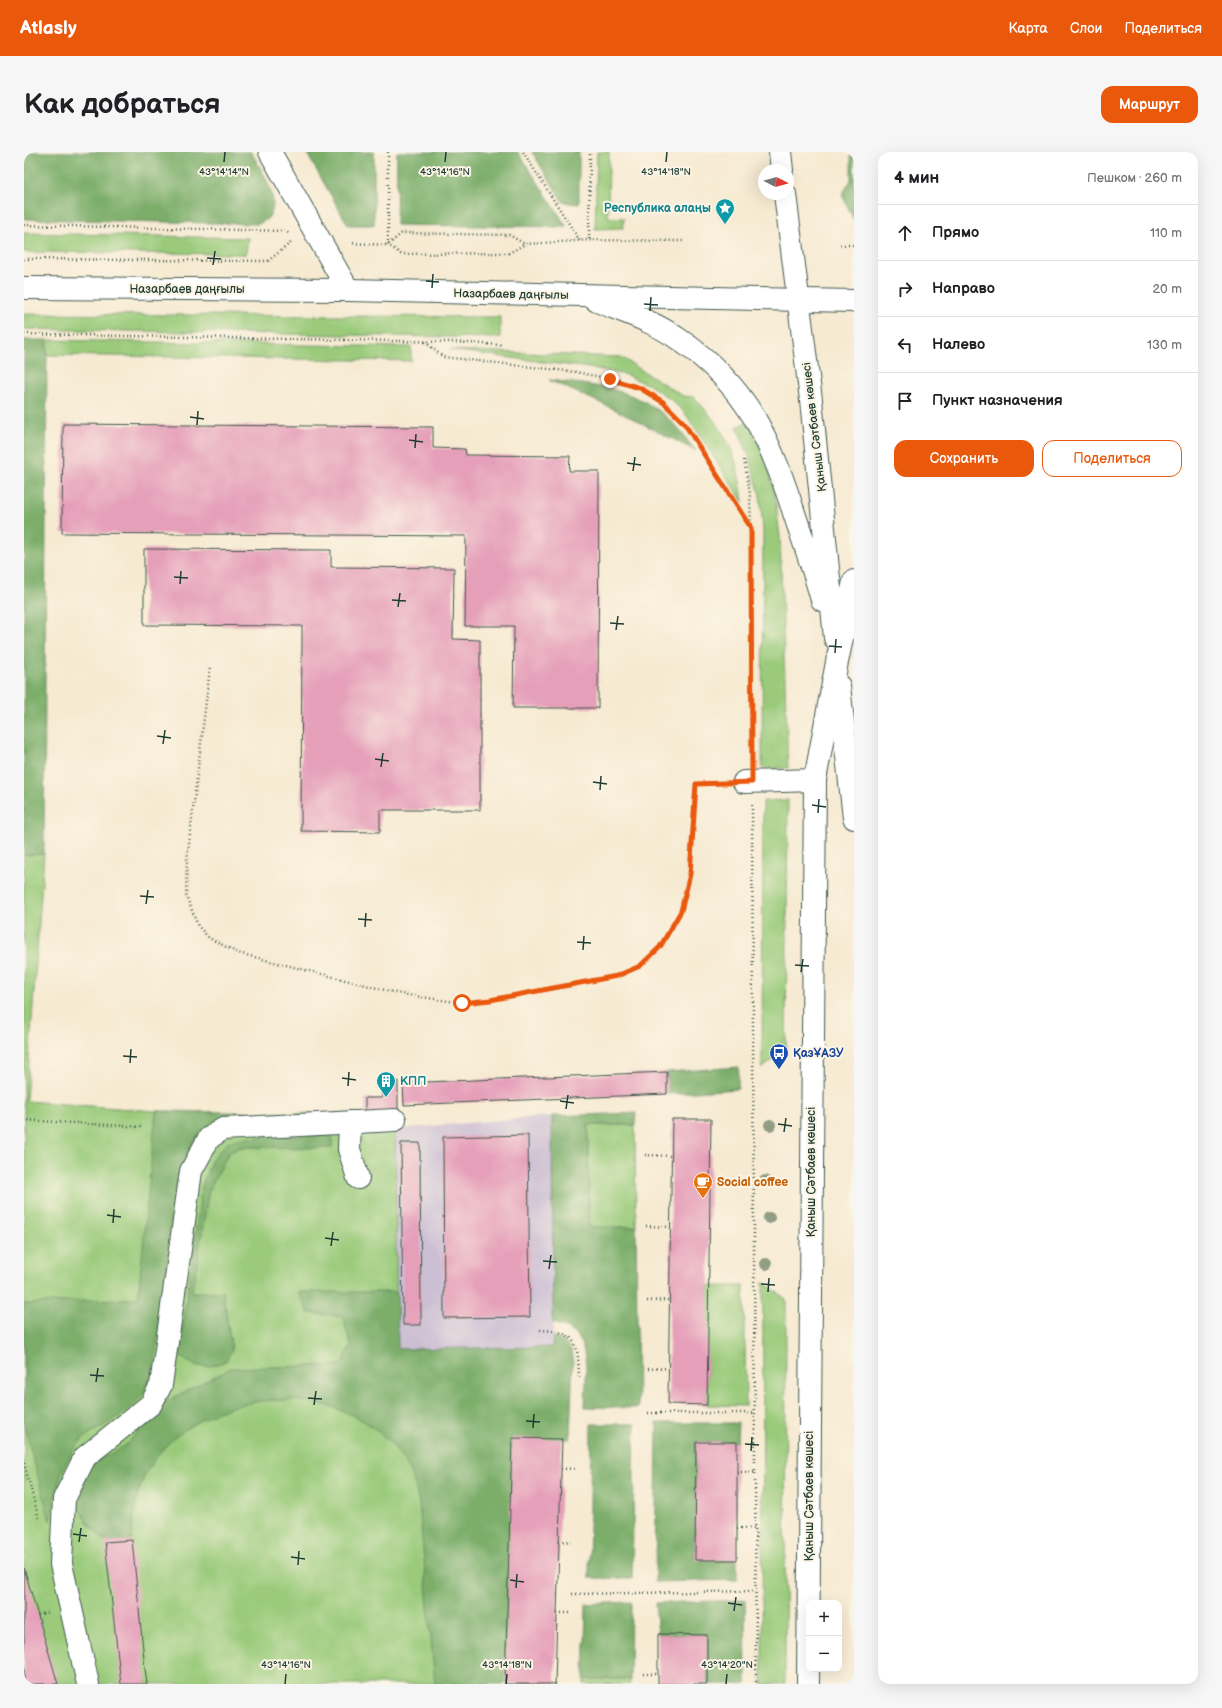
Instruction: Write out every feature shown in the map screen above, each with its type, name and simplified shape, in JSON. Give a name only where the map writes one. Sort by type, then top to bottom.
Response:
[{"type":"main road","points":[[270,152],[348,290]]},
{"type":"main road","points":[[780,152],[781,164]]},
{"type":"main road","name":"Қаныш Сәтбаев көшесі","points":[[786,200],[827,545],[837,662],[854,818]]},
{"type":"main road","name":"Назарбаев даңғылы","points":[[24,288],[348,290],[854,301]]},
{"type":"main road","name":"Қаныш Сәтбаев көшесі","points":[[584,296],[654,324],[677,338],[719,372],[739,393],[755,416],[784,481],[818,585],[837,662],[815,780],[808,1684]]},
{"type":"main road","points":[[837,662],[854,581]]},
{"type":"main road","points":[[748,782],[815,780]]},
{"type":"main road","points":[[88,1684],[61,1564],[64,1499],[85,1457],[151,1404],[161,1385],[191,1171],[209,1138],[223,1129],[394,1120]]},
{"type":"main road","points":[[350,1122],[349,1149],[358,1178]]},
{"type":"path","points":[[388,152],[388,245]]},
{"type":"path","points":[[523,152],[581,241]]},
{"type":"path","points":[[589,240],[590,152]]},
{"type":"path","points":[[24,225],[286,231],[294,241],[268,261],[24,259]]},
{"type":"path","points":[[388,245],[402,233],[509,235],[525,244]]},
{"type":"path","points":[[343,243],[388,245],[401,254],[509,253],[525,244],[589,240],[683,242]]},
{"type":"path","points":[[840,245],[854,245]]},
{"type":"path","points":[[24,334],[424,342],[501,345]]},
{"type":"path","points":[[424,342],[443,357],[576,372],[610,379],[640,388],[663,402],[684,423],[751,528]]},
{"type":"path","points":[[744,460],[750,493],[751,528],[748,782],[756,1684]]},
{"type":"path","points":[[210,668],[187,860],[186,895],[198,926],[209,938],[238,953],[401,994],[462,1003],[490,1000],[617,976],[640,966],[660,947],[681,911],[690,874],[696,784],[748,782]]},
{"type":"path","points":[[24,1120],[143,1126]]},
{"type":"path","points":[[645,1155],[672,1156]]},
{"type":"path","points":[[646,1226],[670,1227]]},
{"type":"path","points":[[647,1301],[670,1300]]},
{"type":"path","points":[[540,1330],[563,1332],[571,1337],[576,1346],[579,1378]]},
{"type":"path","points":[[648,1369],[669,1368]]},
{"type":"path","points":[[648,1413],[754,1413]]},
{"type":"path","points":[[561,1469],[577,1468]]},
{"type":"path","points":[[737,1472],[755,1472]]},
{"type":"path","points":[[737,1528],[755,1528]]},
{"type":"path","points":[[559,1541],[574,1542]]},
{"type":"path","points":[[572,1594],[755,1591]]},
{"type":"path","points":[[557,1614],[572,1613]]},
{"type":"path","points":[[643,1674],[658,1674]]},
{"type":"shaded area","points":[[552,1116],[553,1347],[397,1349],[395,1129]]},
{"type":"green space","points":[[24,152],[251,152],[267,180],[271,191],[273,202],[272,211],[267,219],[257,224],[24,219]]},
{"type":"green space","points":[[306,152],[374,152],[374,225],[348,225]]},
{"type":"green space","points":[[397,152],[518,152],[567,227],[396,225]]},
{"type":"green space","points":[[532,152],[579,152],[579,204],[563,202]]},
{"type":"green space","points":[[597,152],[609,152],[608,217],[624,218],[623,228],[595,229]]},
{"type":"green space","points":[[851,152],[854,152],[854,220],[842,195],[851,180]]},
{"type":"green space","points":[[24,233],[248,238],[246,254],[24,252]]},
{"type":"green space","points":[[24,314],[500,317],[500,338],[24,329]]},
{"type":"green space","points":[[24,340],[47,340],[44,854],[24,855]]},
{"type":"green space","points":[[48,340],[411,347],[411,361],[47,355]]},
{"type":"green space","points":[[450,350],[621,357],[683,396],[694,397],[706,410],[723,433],[734,457],[741,485],[743,502],[685,413],[669,398],[649,385],[626,375],[597,369]]},
{"type":"green space","points":[[549,380],[609,389],[637,398],[651,405],[668,418],[696,451],[614,409]]},
{"type":"green space","points":[[748,421],[764,455],[775,495],[780,537],[788,768],[762,768],[763,530],[760,495],[749,456],[737,427]]},
{"type":"green space","points":[[788,800],[786,1048],[762,1069],[763,801]]},
{"type":"green space","points":[[44,854],[26,1101],[156,1111],[364,1114],[395,1120],[397,1349],[487,1684],[24,1684],[24,855]]},
{"type":"green space","points":[[739,1067],[738,1089],[667,1094],[667,1072]]},
{"type":"green space","points":[[156,1111],[263,1113],[235,1115],[219,1119],[204,1129],[193,1142],[178,1175],[154,1366],[150,1378],[146,1388],[136,1403],[121,1415],[88,1435],[76,1446],[70,1455],[61,1476],[50,1521],[24,1425],[24,1304],[138,1298]]},
{"type":"green space","points":[[636,1113],[635,1125],[588,1125],[589,1227],[636,1227],[638,1408],[585,1407],[586,1369],[580,1341],[573,1332],[565,1327],[553,1323],[552,1116]]},
{"type":"green space","points":[[588,1125],[635,1125],[636,1227],[589,1228]]},
{"type":"green space","points":[[332,1135],[332,1148],[240,1147],[228,1154],[209,1190],[192,1292],[223,1292],[232,1350],[226,1361],[207,1366],[197,1365],[179,1356],[202,1186],[212,1159],[226,1144],[238,1138]]},
{"type":"green space","points":[[763,1282],[786,1299],[785,1684],[762,1684]]},
{"type":"green space","points":[[708,1286],[744,1286],[746,1406],[707,1405]]},
{"type":"green space","points":[[298,1292],[397,1292],[398,1349],[552,1347],[553,1337],[563,1342],[570,1349],[573,1356],[570,1438],[562,1439],[505,1684],[435,1684],[419,1504],[413,1481],[403,1459],[379,1432],[349,1414],[315,1403],[279,1400],[243,1404],[209,1416],[179,1434],[154,1460],[148,1469],[137,1498],[133,1519],[132,1540],[105,1542],[89,1524],[76,1505],[90,1465],[125,1446],[167,1401],[230,1368],[342,1365],[351,1345],[343,1317],[309,1313]]},
{"type":"green space","points":[[657,1423],[738,1423],[737,1442],[696,1442],[695,1559],[737,1560],[737,1580],[655,1582]]},
{"type":"green space","points":[[591,1424],[635,1424],[632,1579],[589,1578]]},
{"type":"green space","points":[[745,1600],[746,1684],[707,1684],[707,1635],[658,1634],[655,1603]]},
{"type":"green space","points":[[631,1602],[630,1679],[584,1679],[586,1604]]},
{"type":"green space","points":[[584,1679],[630,1679],[630,1684],[584,1684]]},
{"type":"building","points":[[63,424],[433,427],[433,448],[465,449],[466,455],[570,456],[569,471],[599,471],[598,708],[513,708],[514,626],[465,626],[466,536],[62,533]]},
{"type":"building","points":[[144,549],[331,550],[331,567],[454,568],[453,639],[480,640],[480,810],[380,810],[380,832],[301,831],[302,626],[144,625]]},
{"type":"building","points":[[667,1072],[667,1094],[404,1105],[403,1083]]},
{"type":"building","name":"КПП","points":[[382,1081],[398,1081],[398,1114],[365,1114],[365,1098],[382,1098]]},
{"type":"building","points":[[672,1119],[711,1119],[707,1405],[668,1404]]},
{"type":"building","points":[[528,1135],[530,1317],[444,1318],[443,1137]]},
{"type":"building","points":[[401,1143],[420,1143],[421,1325],[403,1325]]},
{"type":"building","points":[[512,1438],[562,1439],[555,1684],[505,1684]]},
{"type":"building","points":[[696,1442],[737,1442],[737,1560],[695,1560]]},
{"type":"building","points":[[132,1540],[147,1684],[121,1684],[105,1542]]},
{"type":"building","points":[[24,1568],[58,1684],[24,1684]]},
{"type":"building","points":[[658,1634],[707,1635],[707,1684],[658,1684]]},
{"type":"place","name":"Республика алаңы","points":[[725,225]]},
{"type":"place","name":"ҚазҰАЗУ","points":[[779,1070]]},
{"type":"place","name":"КПП","points":[[386,1098]]},
{"type":"place","name":"Social coffee","points":[[703,1199]]},
{"type":"route","points":[[462,1003],[490,1000],[617,976],[640,966],[660,947],[681,911],[690,874],[696,784],[752,782],[751,528],[684,423],[663,402],[640,388],[610,379]]}]
